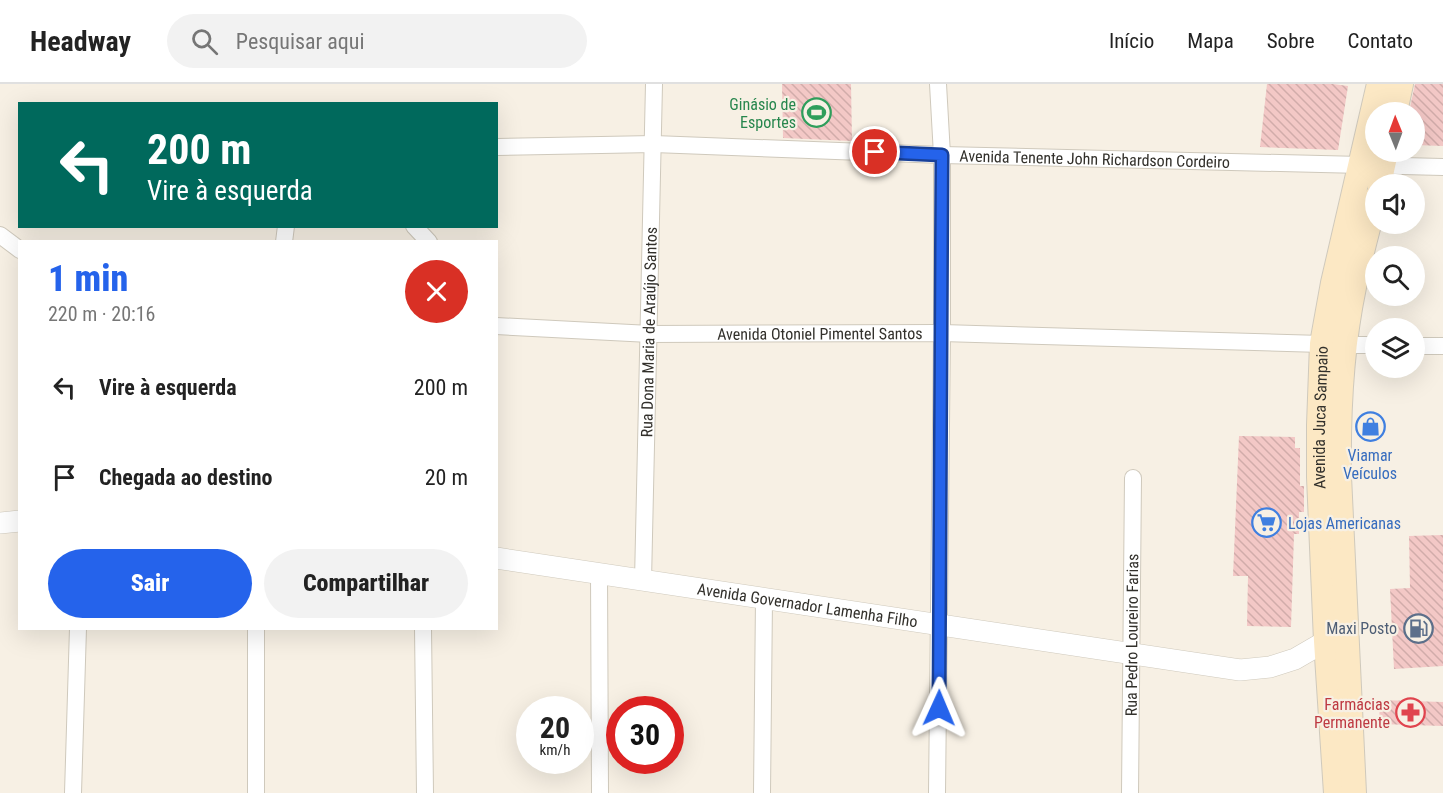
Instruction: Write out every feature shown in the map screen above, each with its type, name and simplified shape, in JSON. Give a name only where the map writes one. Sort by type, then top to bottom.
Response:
[{"type":"main road","name":"Avenida Juca Sampaio","points":[[1354,793],[1339,476],[1339,423],[1333,344],[1333,283],[1377,167],[1379,84]]},
{"type":"main road","points":[[1397,102],[1401,84]]},
{"type":"main road","name":"Avenida Juca Sampaio","points":[[1336,793],[1326,641],[1319,425],[1333,344],[1353,287],[1367,234]]},
{"type":"street","name":"Rua Dona Maria de Araújo Santos","points":[[643,581],[654,84]]},
{"type":"street","points":[[937,793],[942,333],[942,155],[938,84]]},
{"type":"street","name":"Avenida Tenente John Richardson Cordeiro","points":[[498,147],[654,144],[942,155],[1377,167],[1443,166]]},
{"type":"street","points":[[416,228],[427,240]]},
{"type":"street","points":[[0,235],[18,248]]},
{"type":"street","name":"Avenida Otoniel Pimentel Santos","points":[[498,326],[650,334],[942,333],[1365,345]]},
{"type":"street","points":[[1425,346],[1443,346]]},
{"type":"street","name":"Rua Pedro Loureiro Farias","points":[[1130,793],[1133,478]]},
{"type":"street","points":[[0,524],[18,521]]},
{"type":"street","name":"Avenida Governador Lamenha Filho","points":[[498,558],[1240,669],[1270,668],[1295,659],[1326,641]]},
{"type":"street","points":[[599,573],[600,793]]},
{"type":"street","points":[[762,793],[764,599]]},
{"type":"street","points":[[73,793],[78,630]]},
{"type":"street","points":[[256,630],[256,793]]},
{"type":"street","points":[[423,630],[425,793]]},
{"type":"building","name":"Ginásio de Esportes","points":[[782,84],[851,84],[852,141],[783,138]]},
{"type":"building","points":[[1267,84],[1348,86],[1338,150],[1260,147]]},
{"type":"building","points":[[1415,84],[1443,84],[1443,146],[1425,145],[1425,102],[1411,102]]},
{"type":"building","name":"Lojas Americanas","points":[[1239,436],[1295,437],[1295,448],[1300,448],[1300,486],[1304,486],[1304,512],[1299,512],[1299,534],[1294,534],[1291,627],[1247,626],[1248,576],[1233,576]]},
{"type":"building","name":"Maxi Posto","points":[[1443,535],[1443,666],[1394,669],[1390,589],[1410,588],[1409,536]]},
{"type":"building","name":"Farmácias Permanente","points":[[1380,700],[1443,702],[1443,726],[1379,724]]},
{"type":"place","name":"Ginásio de Esportes","points":[[817,113]]},
{"type":"place","name":"Viamar Veículos","points":[[1370,427]]},
{"type":"place","name":"Lojas Americanas","points":[[1267,523]]},
{"type":"place","name":"Maxi Posto","points":[[1418,628]]},
{"type":"place","name":"Farmácias Permanente","points":[[1411,713]]},
{"type":"route","points":[[875,152],[942,155],[939,708]]}]
